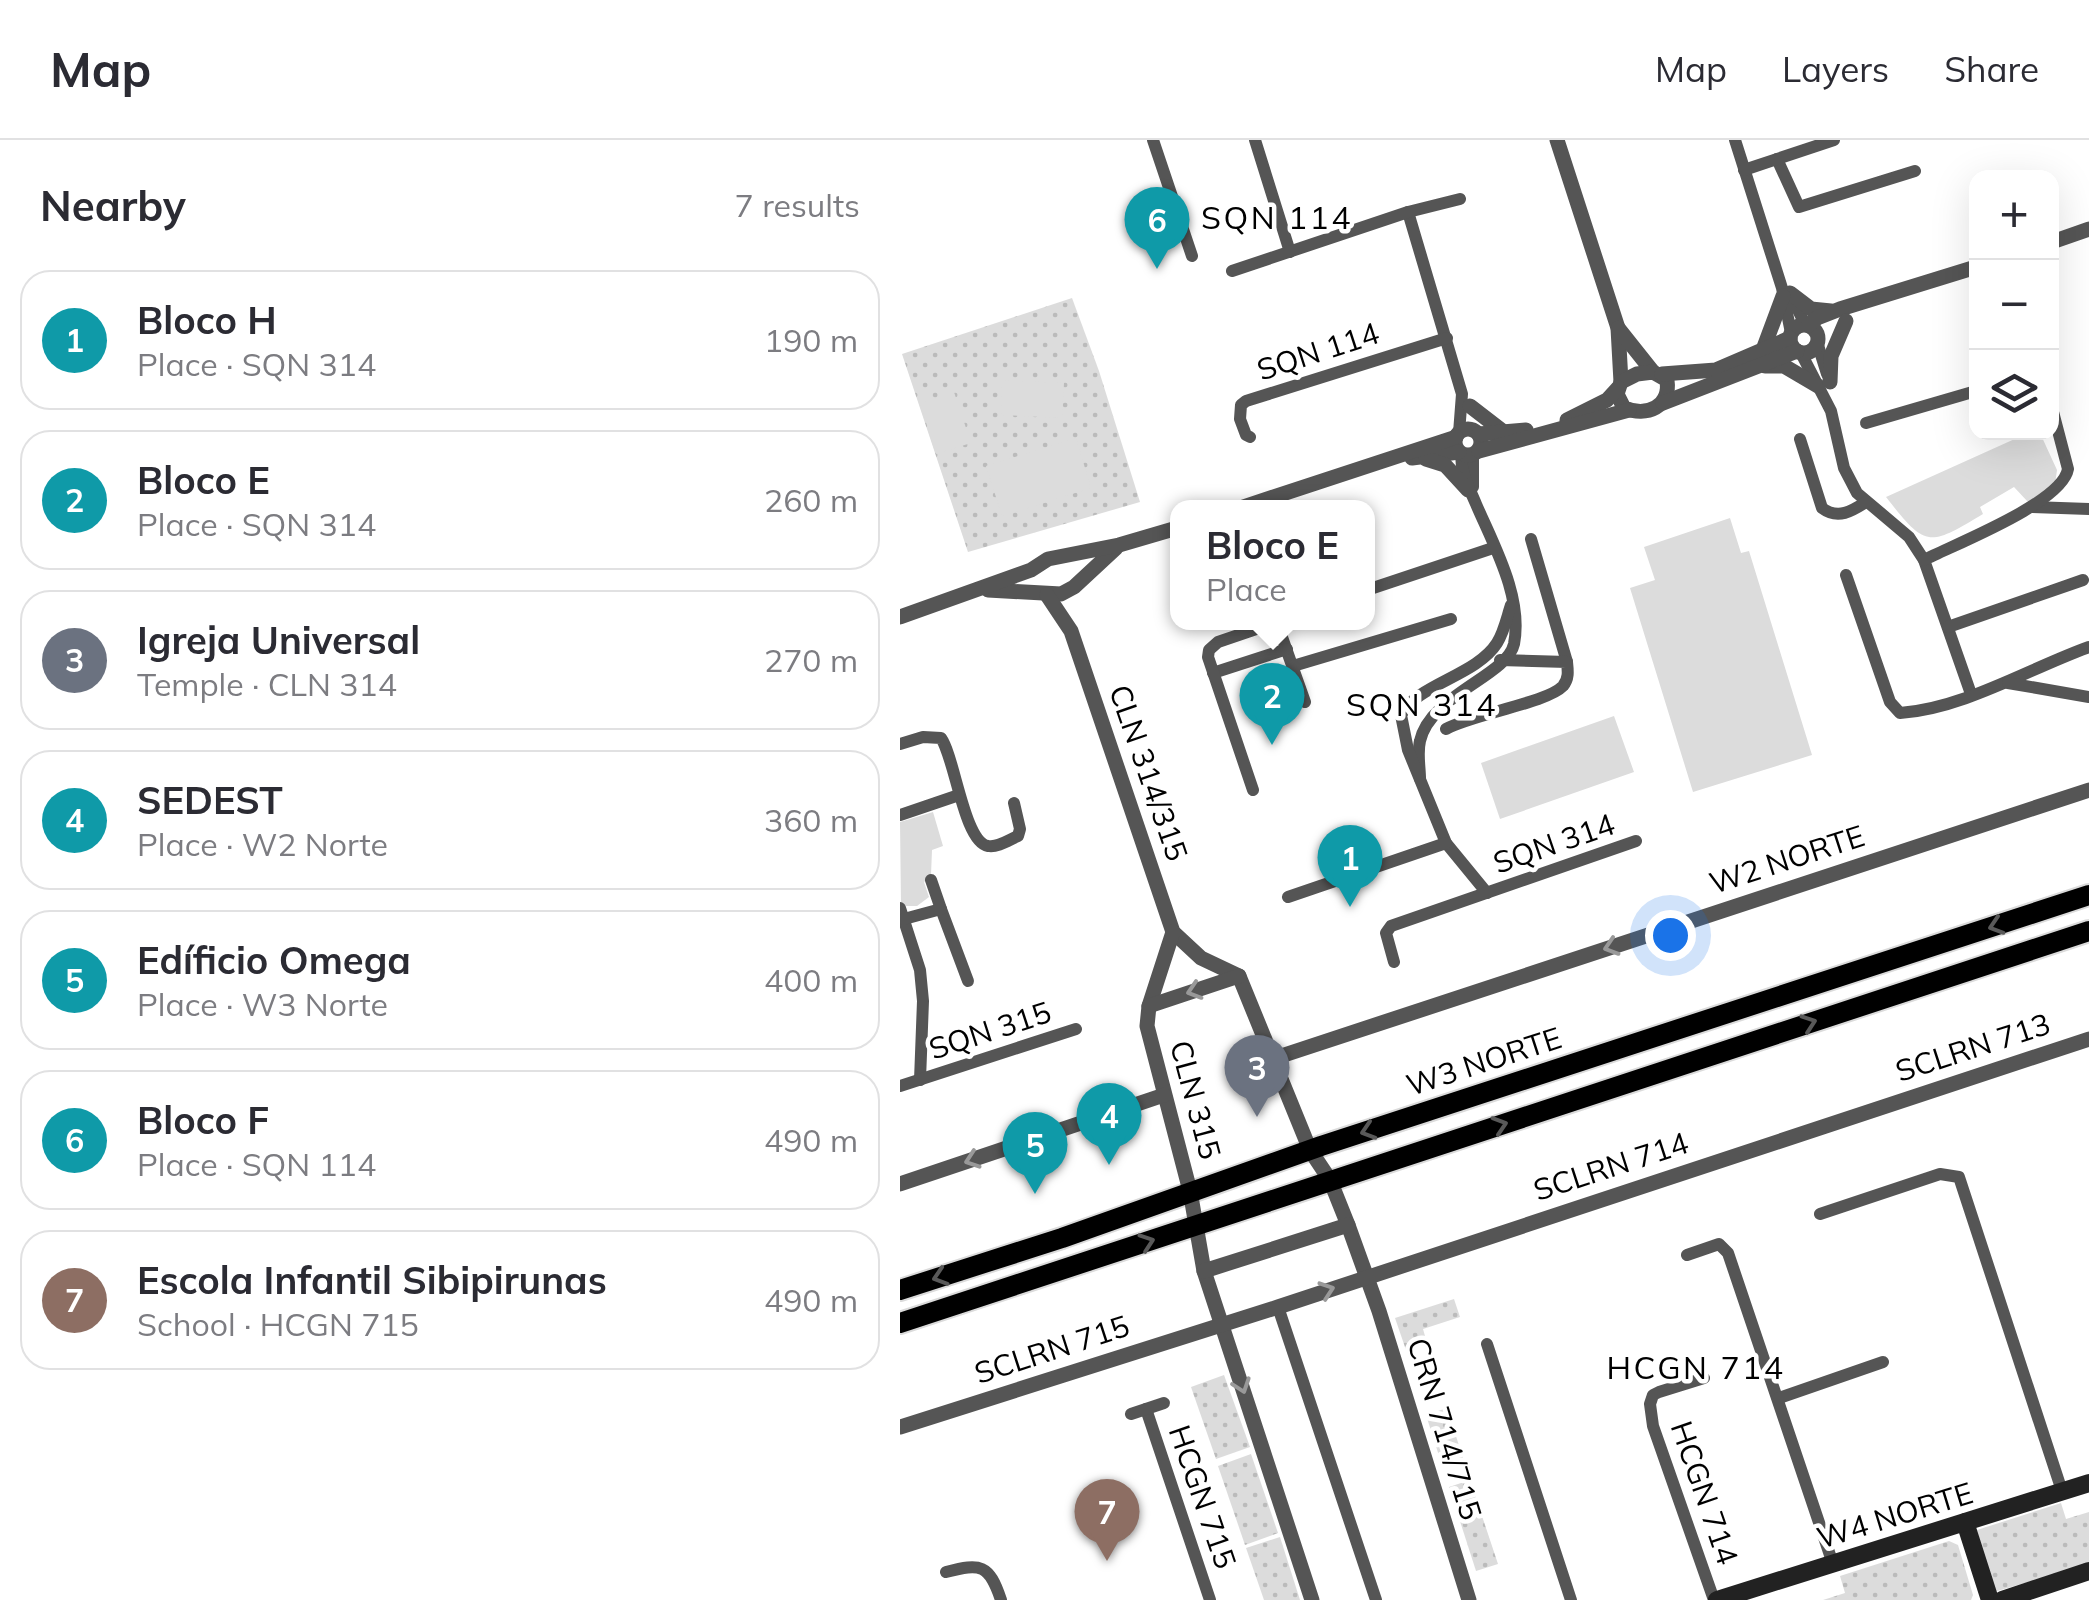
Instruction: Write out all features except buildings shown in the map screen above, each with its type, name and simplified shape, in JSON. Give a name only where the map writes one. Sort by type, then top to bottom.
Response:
[{"type":"main road","name":"W3 NORTE","points":[[900,1290],[1062,1238],[1310,1150],[2089,896]]},
{"type":"main road","points":[[900,1322],[2089,931]]},
{"type":"main road","points":[[1451,1141],[1446,1120],[1494,1091]]},
{"type":"main road","points":[[1408,1156],[1431,1136],[1424,1114]]},
{"type":"main road","points":[[1090,1260],[1084,1242],[1088,1236],[1131,1211]]},
{"type":"main road","points":[[1033,1281],[1066,1262],[1062,1238]]},
{"type":"main road","name":"W4 NORTE","points":[[1716,1600],[2089,1483]]},
{"type":"main road","points":[[1965,1522],[1990,1600]]},
{"type":"main road","points":[[2007,1599],[2089,1571]]},
{"type":"street","points":[[1153,140],[1192,256]]},
{"type":"street","points":[[1254,140],[1290,252]]},
{"type":"street","points":[[1558,140],[1618,328],[1620,402],[1629,410]]},
{"type":"street","points":[[1735,140],[1785,292],[1824,384],[1844,468],[1857,493],[1908,537],[1924,560],[1972,694]]},
{"type":"street","points":[[1744,170],[1834,140]]},
{"type":"street","points":[[1777,160],[1799,207],[1914,171]]},
{"type":"street","points":[[1232,271],[1408,212],[1460,199]]},
{"type":"street","points":[[1408,212],[1466,400],[1467,443],[1462,470],[1514,597],[1513,649],[1502,662]]},
{"type":"street","points":[[2059,240],[2089,229]]},
{"type":"street","points":[[1393,459],[1417,458],[1505,432],[1551,426],[1607,400],[1637,374],[1716,370],[1764,347],[1803,338],[1825,338],[1843,315],[1862,305],[1969,269]]},
{"type":"street","points":[[1785,292],[1811,309],[1843,315]]},
{"type":"street","points":[[1764,347],[1785,292]]},
{"type":"street","points":[[1824,384],[1843,315]]},
{"type":"street","points":[[1618,328],[1668,387],[1662,403]]},
{"type":"street","name":"SQN 114","points":[[1250,437],[1239,414],[1239,408],[1246,402],[1447,338]]},
{"type":"street","points":[[1265,500],[1393,459],[1629,410],[1643,412],[1751,368],[1803,338]]},
{"type":"street","points":[[1751,368],[1784,366],[1824,384]]},
{"type":"street","points":[[1866,422],[1969,393]]},
{"type":"street","points":[[1466,400],[1505,432]]},
{"type":"street","points":[[1924,560],[2031,506],[2058,487],[2066,477],[2059,433]]},
{"type":"street","points":[[1800,440],[1822,508],[1836,515],[1866,502]]},
{"type":"street","points":[[1417,458],[1445,465],[1472,495]]},
{"type":"street","points":[[2031,506],[2089,509]]},
{"type":"street","points":[[900,617],[1032,570],[1048,559],[1119,546],[1170,530]]},
{"type":"street","points":[[1446,729],[1556,691],[1566,679],[1567,662],[1532,539]]},
{"type":"street","points":[[979,590],[1062,594],[1119,546]]},
{"type":"street","points":[[1375,587],[1494,548]]},
{"type":"street","points":[[1062,557],[1077,564],[1077,583]]},
{"type":"street","points":[[1032,570],[1029,579],[1041,593]]},
{"type":"street","points":[[1846,574],[1894,708],[1906,713],[2008,683],[2045,663],[2089,647]]},
{"type":"street","points":[[1948,627],[2083,580]]},
{"type":"street","name":"CLN 314/315","points":[[1071,631],[1077,583]]},
{"type":"street","name":"CLN 314/315","points":[[1041,593],[1071,631],[1173,932]]},
{"type":"street","points":[[1514,597],[1498,641],[1470,676],[1438,710],[1420,737],[1403,735],[1401,715],[1408,704],[1470,676],[1502,662],[1567,662]]},
{"type":"street","points":[[1293,666],[1452,619]]},
{"type":"street","points":[[1253,790],[1208,657],[1211,646],[1257,630]]},
{"type":"street","points":[[1279,630],[1304,702]]},
{"type":"street","points":[[1498,641],[1533,660]]},
{"type":"street","points":[[1214,673],[1286,649]]},
{"type":"street","points":[[1487,653],[1502,662]]},
{"type":"street","points":[[2008,683],[2089,698]]},
{"type":"street","name":"SQN 314","points":[[1403,735],[1446,842],[1487,893]]},
{"type":"street","points":[[900,744],[923,737],[941,738],[952,759],[959,795],[977,840],[984,846],[994,847],[1018,836],[1014,803]]},
{"type":"street","name":"SQN 314","points":[[1420,737],[1420,779]]},
{"type":"street","name":"W2 NORTE","points":[[1275,1058],[2089,790]]},
{"type":"street","points":[[900,815],[959,795]]},
{"type":"street","name":"SQN 314","points":[[1394,962],[1386,933],[1392,926],[1636,841]]},
{"type":"street","name":"SQN 314","points":[[1288,896],[1446,842]]},
{"type":"street","name":"SQN 315","points":[[931,880],[968,982]]},
{"type":"street","name":"SQN 315","points":[[920,1080],[920,970],[902,914],[941,909]]},
{"type":"street","points":[[1173,932],[1201,958],[1238,976]]},
{"type":"street","name":"CLN 315","points":[[1173,932],[1149,1006],[1147,1026],[1190,1191],[1195,1225]]},
{"type":"street","points":[[1149,1006],[1238,976]]},
{"type":"street","name":"CRN 714/715","points":[[1238,976],[1310,1150],[1330,1180],[1348,1225],[1466,1599]]},
{"type":"street","name":"SQN 315","points":[[900,1086],[1076,1029]]},
{"type":"street","name":"SCLRN 713","points":[[1873,1109],[2089,1039]]},
{"type":"street","points":[[900,1184],[1164,1095]]},
{"type":"street","name":"SCLRN 714","points":[[1366,1277],[1873,1109]]},
{"type":"street","points":[[1820,1214],[1940,1174],[1955,1174],[1963,1185],[2062,1491]]},
{"type":"street","points":[[1195,1225],[1220,1324],[1312,1600]]},
{"type":"street","points":[[1204,1271],[1348,1225]]},
{"type":"street","points":[[1688,1255],[1719,1244],[1728,1253],[1833,1564]]},
{"type":"street","points":[[1220,1324],[1366,1277]]},
{"type":"street","points":[[1278,1308],[1376,1600]]},
{"type":"street","name":"SCLRN 715","points":[[900,1427],[1220,1324]]},
{"type":"street","points":[[1488,1344],[1571,1600]]},
{"type":"street","points":[[1779,1398],[1883,1362]]},
{"type":"street","name":"HCGN 714","points":[[1704,1378],[1659,1392],[1650,1404],[1653,1426],[1716,1600]]},
{"type":"street","name":"HCGN 715","points":[[1131,1414],[1164,1403]]},
{"type":"street","name":"HCGN 715","points":[[1146,1409],[1210,1600]]},
{"type":"street","points":[[946,1572],[974,1566],[984,1569],[1001,1600]]},
{"type":"shaded area","points":[[1072,298],[1140,502],[968,552],[902,354]]},
{"type":"shaded area","points":[[1002,380],[1064,383],[1062,418],[1001,415]]},
{"type":"shaded area","points":[[954,392],[971,443],[936,454],[920,403]]},
{"type":"shaded area","points":[[1076,438],[1091,488],[1002,516],[986,466]]},
{"type":"shaded area","points":[[2012,440],[2043,440],[2057,470],[2055,484],[2028,502],[2014,487],[1980,507],[1983,514],[1939,537],[1929,537],[1910,526],[1886,497]]},
{"type":"shaded area","points":[[1730,518],[1741,553],[1749,551],[1812,755],[1693,792],[1630,588],[1655,580],[1644,547]]},
{"type":"shaded area","points":[[1614,716],[1634,772],[1500,819],[1481,763]]},
{"type":"shaded area","points":[[933,812],[943,846],[932,850],[931,875],[924,882],[929,897],[917,906],[901,906],[900,822]]},
{"type":"shaded area","points":[[1454,1299],[1460,1317],[1423,1329],[1427,1343],[1406,1350],[1395,1318]]},
{"type":"shaded area","points":[[1224,1375],[1250,1447],[1216,1459],[1191,1387]]},
{"type":"shaded area","points":[[1447,1408],[1463,1458],[1442,1465],[1426,1415]]},
{"type":"shaded area","points":[[1251,1454],[1278,1533],[1245,1545],[1218,1466]]},
{"type":"shaded area","points":[[1470,1480],[1498,1564],[1476,1571],[1449,1487]]},
{"type":"shaded area","points":[[2061,1503],[2066,1519],[2089,1512],[2089,1564],[1994,1592],[1977,1530]]},
{"type":"shaded area","points":[[1280,1537],[1300,1600],[1264,1600],[1246,1548]]},
{"type":"shaded area","points":[[1949,1541],[1958,1545],[1973,1595],[1971,1600],[1823,1600],[1845,1593],[1840,1576]]},
{"type":"place","name":"Bloco F","points":[[1157,269]]},
{"type":"place","name":"Bloco E","points":[[1272,745]]},
{"type":"place","name":"Bloco H","points":[[1350,907]]},
{"type":"place","name":"Igreja Universal","points":[[1257,1117]]},
{"type":"place","name":"SEDEST","points":[[1109,1165]]},
{"type":"place","name":"Edíficio Omega","points":[[1035,1194]]},
{"type":"place","name":"Escola Infantil Sibipirunas","points":[[1107,1561]]},
{"type":"district","name":"SQN 114","points":[[1277,218]]},
{"type":"district","name":"SQN 314","points":[[1422,705]]},
{"type":"district","name":"HCGN 714","points":[[1696,1368]]}]
